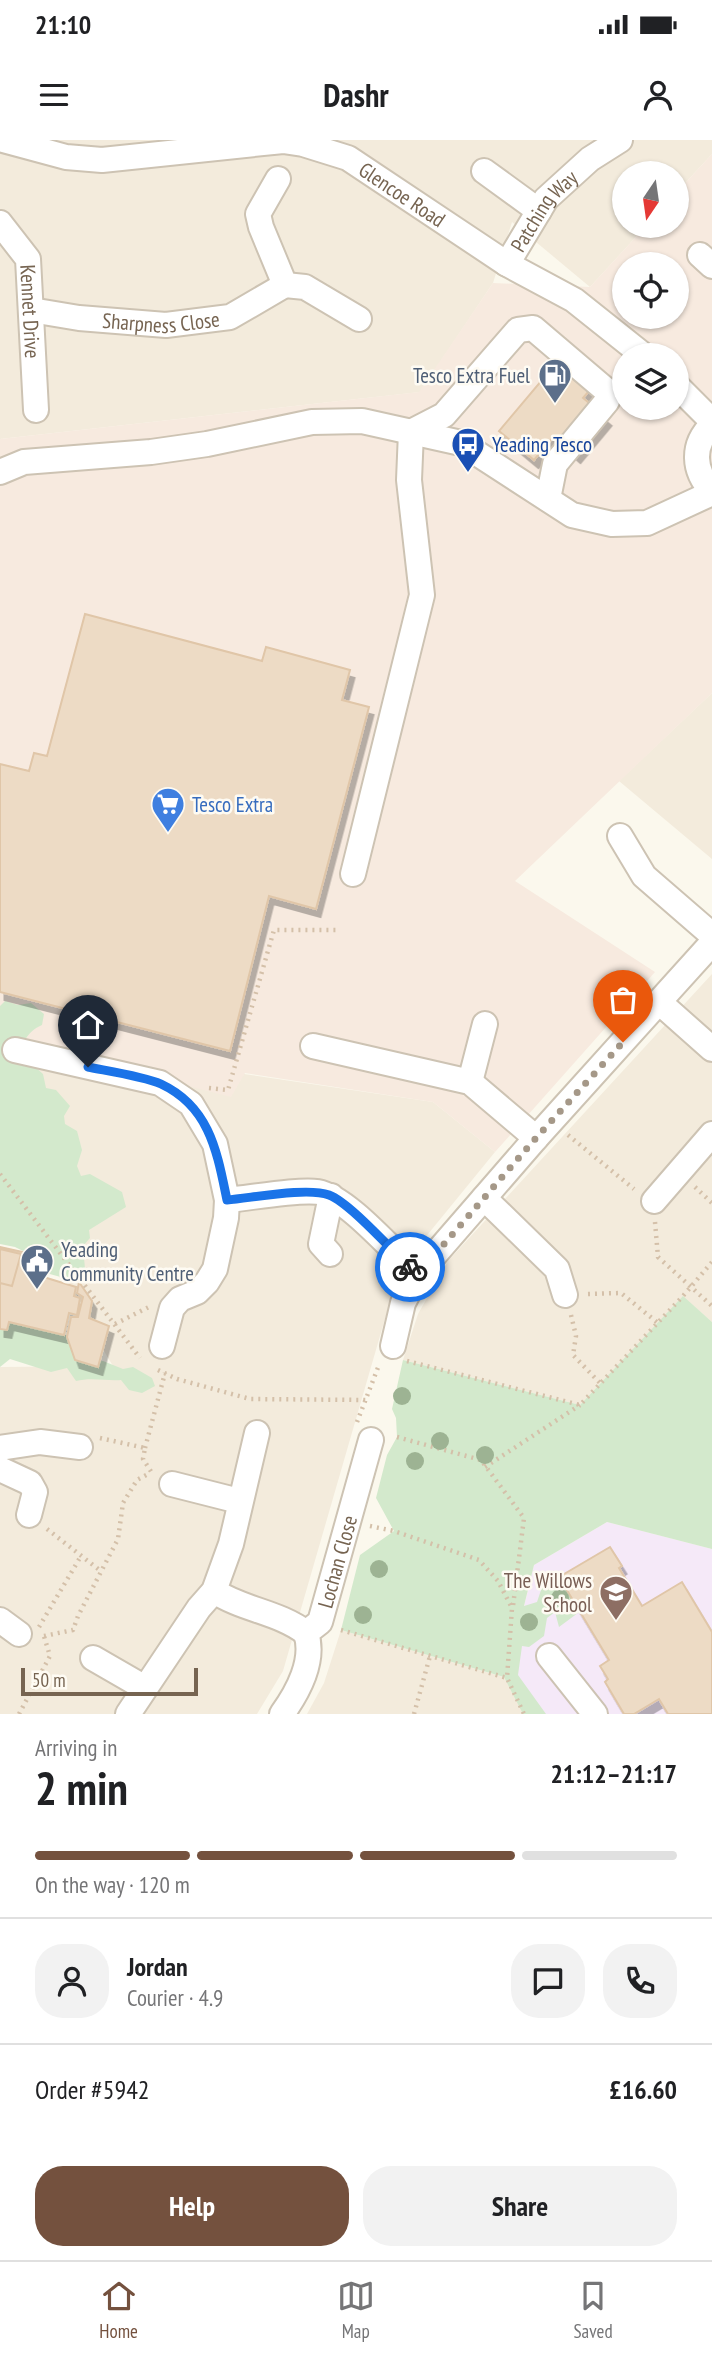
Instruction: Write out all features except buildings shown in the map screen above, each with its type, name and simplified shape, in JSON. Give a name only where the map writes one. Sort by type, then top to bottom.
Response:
[{"type":"street","name":"Patching Way","points":[[507,264],[546,200],[590,159],[620,140]]},
{"type":"street","name":"Glencoe Road","points":[[3,144],[66,157],[102,160],[284,141],[352,149],[507,264],[574,300],[628,343]]},
{"type":"street","points":[[484,171],[539,211]]},
{"type":"street","points":[[278,179],[258,214],[285,285],[305,287],[359,319]]},
{"type":"street","name":"Kennet Drive","points":[[0,223],[28,259],[36,410]]},
{"type":"street","name":"Sharpness Close","points":[[31,310],[79,318],[166,325],[230,317],[285,285]]},
{"type":"street","points":[[411,432],[444,415],[519,330],[533,328],[607,391],[607,401],[555,464],[548,499]]},
{"type":"street","points":[[0,472],[24,462],[151,452],[206,444],[312,422],[362,421],[461,443],[572,515],[612,524],[647,523],[712,492],[703,482],[697,468],[696,453],[704,433],[712,423],[689,399]]},
{"type":"street","points":[[353,874],[422,595],[410,480],[411,432]]},
{"type":"street","points":[[620,836],[644,876],[712,935]]},
{"type":"street","points":[[393,1346],[403,1303],[418,1274],[712,943]]},
{"type":"street","points":[[659,1002],[712,1049]]},
{"type":"street","points":[[470,1082],[485,1024]]},
{"type":"street","points":[[313,1046],[470,1082],[536,1138]]},
{"type":"street","points":[[15,1050],[160,1083],[191,1104],[215,1144],[227,1200],[226,1219],[215,1269],[197,1292],[180,1299],[172,1308],[158,1357]]},
{"type":"street","points":[[654,1201],[712,1134]]},
{"type":"street","points":[[227,1200],[316,1192],[331,1196],[418,1274]]},
{"type":"street","points":[[330,1254],[321,1244],[331,1196]]},
{"type":"street","points":[[484,1198],[557,1269],[565,1295]]},
{"type":"street","points":[[128,1714],[199,1608],[214,1591],[231,1544],[257,1433]]},
{"type":"street","name":"Lochan Close","points":[[282,1714],[291,1702],[307,1664],[313,1628],[371,1440]]},
{"type":"street","points":[[0,1448],[40,1442],[80,1447]]},
{"type":"street","points":[[0,1469],[30,1483],[35,1492],[29,1515]]},
{"type":"street","points":[[161,1478],[239,1501]]},
{"type":"street","points":[[214,1591],[228,1600],[313,1628]]},
{"type":"street","points":[[549,1656],[596,1714]]},
{"type":"street","points":[[93,1658],[145,1688]]},
{"type":"path","points":[[201,1087],[228,1090],[274,930],[338,930]]},
{"type":"path","points":[[0,1174],[144,1363]]},
{"type":"path","points":[[485,1467],[580,1405],[712,1262]]},
{"type":"path","points":[[600,1383],[573,1355],[576,1336],[565,1295],[621,1293],[658,1323]]},
{"type":"path","points":[[116,1324],[159,1303],[172,1308]]},
{"type":"path","points":[[371,1440],[356,1426],[376,1376],[382,1352],[393,1346],[403,1360],[580,1405]]},
{"type":"path","points":[[158,1357],[165,1373],[143,1459],[161,1478]]},
{"type":"path","points":[[165,1373],[177,1379],[250,1399],[366,1400]]},
{"type":"path","points":[[397,1437],[481,1461],[524,1518],[512,1608],[507,1678],[524,1714]]},
{"type":"path","points":[[80,1447],[100,1438],[145,1448]]},
{"type":"path","points":[[81,1556],[15,1626],[44,1636],[73,1630],[118,1539],[123,1503],[137,1480],[161,1478]]},
{"type":"path","points":[[29,1515],[102,1572]]},
{"type":"path","points":[[348,1521],[394,1531],[479,1560],[498,1581],[512,1608]]},
{"type":"path","points":[[313,1628],[507,1678]]},
{"type":"path","points":[[19,1714],[50,1656],[44,1636]]},
{"type":"path","points":[[414,1714],[430,1656]]},
{"type":"shaded area","points":[[0,140],[712,140],[712,154],[690,178],[690,161],[612,161],[612,238],[635,238],[622,252],[612,252],[612,263],[590,287],[512,222],[493,283],[420,392],[0,439]]},
{"type":"shaded area","points":[[712,154],[712,693],[515,881],[655,972],[495,1152],[433,1102],[245,1073],[231,1097],[0,1038],[0,439],[419,392],[493,283],[590,287],[612,263],[612,329],[689,329],[689,252],[622,252],[635,238],[690,238],[690,178]]},
{"type":"shaded area","points":[[712,693],[712,859],[619,781]]},
{"type":"shaded area","points":[[712,974],[712,1322],[683,1297],[580,1405],[403,1360],[418,1314],[448,1261]]},
{"type":"shaded area","points":[[0,1038],[433,1102],[495,1152],[424,1239],[393,1291],[283,1671],[257,1714],[0,1714],[0,1367],[113,1366],[0,1179]]},
{"type":"shaded area","name":"The Willows School","points":[[607,1522],[712,1549],[712,1714],[524,1714],[507,1678],[534,1565]]},
{"type":"shaded area","points":[[341,1630],[507,1678],[524,1714],[307,1714],[324,1683]]},
{"type":"green space","points":[[5,1001],[18,1005],[31,1003],[44,1014],[42,1025],[31,1032],[25,1041],[17,1064],[33,1065],[43,1074],[46,1088],[56,1090],[70,1106],[64,1116],[65,1124],[77,1131],[82,1150],[77,1166],[81,1176],[90,1174],[122,1192],[126,1207],[89,1230],[90,1238],[83,1246],[85,1269],[72,1274],[79,1282],[24,1267],[27,1253],[0,1244],[0,1006]]},
{"type":"green space","points":[[683,1296],[712,1322],[712,1549],[607,1522],[534,1565],[524,1606],[537,1602],[543,1584],[562,1578],[586,1607],[559,1627],[555,1612],[547,1618],[544,1636],[529,1647],[522,1646],[518,1675],[546,1714],[523,1714],[504,1677],[341,1630],[360,1555],[394,1531],[376,1498],[387,1455],[397,1437],[396,1418],[392,1409],[403,1360],[580,1405]]},
{"type":"green space","points":[[9,1322],[83,1339],[88,1363],[103,1361],[123,1369],[133,1367],[152,1378],[155,1386],[142,1393],[129,1390],[121,1380],[76,1381],[67,1368],[51,1372],[10,1359],[0,1367],[0,1327]]},
{"type":"way so far","points":[[410,1267],[418,1274],[623,1042]]},
{"type":"place","name":"Tesco Extra Fuel","points":[[555,405]]},
{"type":"place","name":"Yeading Tesco","points":[[468,474]]},
{"type":"place","name":"Tesco Extra","points":[[168,834]]},
{"type":"place","name":"Yeading Community Centre","points":[[37,1291]]},
{"type":"place","name":"The Willows School","points":[[616,1622]]},
{"type":"route","points":[[88,1067],[160,1083],[191,1104],[215,1144],[227,1200],[316,1192],[331,1196],[410,1267]]}]
